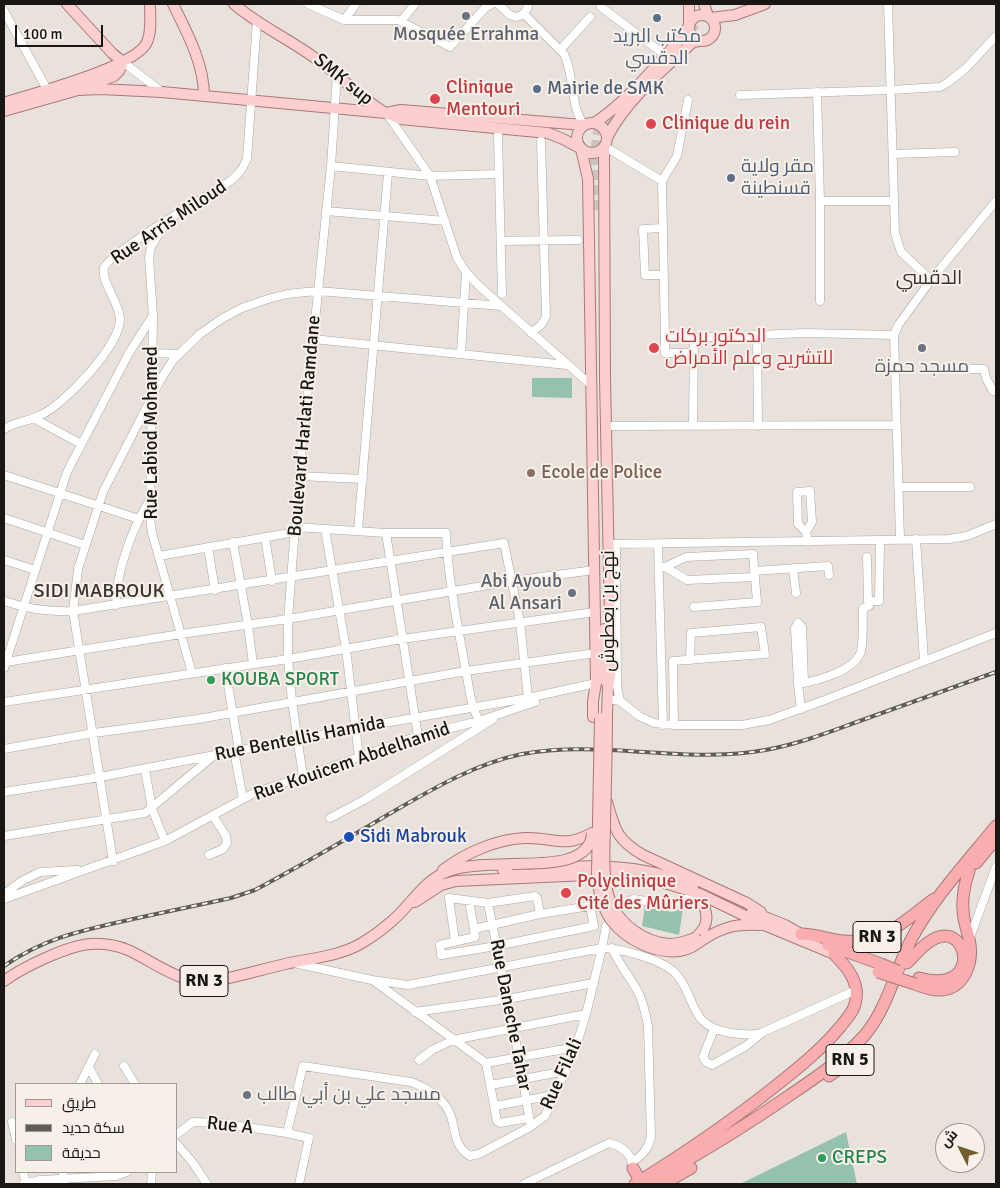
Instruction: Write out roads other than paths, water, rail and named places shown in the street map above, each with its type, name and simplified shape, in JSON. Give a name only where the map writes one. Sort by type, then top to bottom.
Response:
[{"type":"highway","name":"RN 3","points":[[801,934],[815,934],[844,941],[862,941],[872,939],[896,928],[941,894],[996,826]]},
{"type":"highway","name":"RN 3","points":[[834,954],[880,968],[916,981],[934,990],[942,990],[958,983],[968,969],[970,959],[969,939],[965,930],[963,908],[965,883],[969,871],[996,839]]},
{"type":"highway","name":"RN 5","points":[[663,1184],[750,1132],[843,1066],[871,1037],[897,990],[907,963],[928,923],[969,871]]},
{"type":"highway","name":"RN 5","points":[[641,1182],[735,1133],[813,1080],[852,1048],[872,1024],[891,988],[912,939],[941,894]]},
{"type":"highway","name":"RN 3","points":[[801,934],[880,968]]},
{"type":"highway","name":"RN 3","points":[[907,963],[923,947],[938,937],[946,936],[953,938],[960,944],[964,952],[960,972],[953,978],[943,982],[916,981]]},
{"type":"highway","points":[[633,1165],[641,1182],[739,1115],[815,1054],[831,1038],[851,1013],[856,1002],[854,979],[848,968],[834,954]]},
{"type":"highway","points":[[631,1184],[633,1165]]},
{"type":"highway","points":[[669,1184],[681,1173]]},
{"type":"main road","points":[[67,4],[107,48],[123,62]]},
{"type":"main road","points":[[4,103],[48,91],[123,62],[141,50],[147,42],[150,25],[150,4]]},
{"type":"main road","points":[[173,4],[195,52],[203,75],[204,96]]},
{"type":"main road","name":"SMK sup","points":[[234,4],[257,21],[313,56],[370,103],[386,113],[401,110],[565,125],[587,124]]},
{"type":"main road","points":[[684,30],[689,4]]},
{"type":"main road","points":[[704,4],[709,17],[715,25],[715,31]]},
{"type":"main road","points":[[78,90],[100,89],[162,92],[386,113],[400,119],[548,133],[585,152],[593,153],[605,144],[614,124],[626,107],[693,42],[709,39],[715,31],[734,16],[765,4]]},
{"type":"main road","points":[[580,149],[576,141],[577,134],[587,124],[611,111],[665,55],[697,15],[709,17],[734,16]]},
{"type":"main road","points":[[684,30],[700,41]]},
{"type":"main road","points":[[4,111],[78,90],[114,76],[119,71],[123,62]]},
{"type":"main road","points":[[587,124],[605,130],[605,144]]},
{"type":"main road","name":"نهج بن بعطوش","points":[[605,144],[606,426],[612,544],[611,670],[608,688]]},
{"type":"main road","name":"نهج بن بعطوش","points":[[580,149],[588,179],[596,651]]},
{"type":"main road","name":"نهج بن بعطوش","points":[[596,651],[598,604],[597,210],[604,676],[608,688]]},
{"type":"main road","points":[[596,651],[596,684],[600,697],[597,872],[599,891],[604,908],[622,932],[643,945],[660,950],[682,951],[694,946],[700,939],[706,924],[707,914],[700,894]]},
{"type":"main road","points":[[436,876],[460,868],[540,863],[574,858],[589,846],[592,840],[600,716],[608,699],[608,688]]},
{"type":"main road","points":[[600,716],[606,799],[605,849],[608,892],[612,905],[621,919],[632,930],[657,941],[670,944],[700,939],[728,926],[739,924],[764,925]]},
{"type":"main road","name":"RN 3","points":[[606,799],[619,836],[628,846],[643,855],[747,903],[777,922],[801,934]]},
{"type":"main road","points":[[404,909],[427,882],[454,862],[487,846],[511,839],[528,838],[556,842],[574,842],[592,832]]},
{"type":"main road","name":"RN 3","points":[[4,981],[53,956],[90,944],[108,944],[127,950],[169,974],[190,981],[216,981],[336,954],[361,944],[392,921],[437,881],[461,873],[548,868],[621,867],[643,869],[663,874],[739,908],[777,922]]},
{"type":"main road","name":"RN 3","points":[[404,909],[441,886],[456,881],[588,875],[634,875],[700,894],[764,925],[834,954]]},
{"type":"street","points":[[308,4],[344,20],[398,20],[450,48],[485,8],[492,4]]},
{"type":"street","points":[[344,20],[356,4]]},
{"type":"street","points":[[401,21],[415,4]]},
{"type":"street","points":[[498,4],[512,17],[519,17],[524,14],[528,4]]},
{"type":"street","points":[[888,4],[895,233],[901,252],[932,280]]},
{"type":"street","points":[[602,7],[665,55]]},
{"type":"street","points":[[4,11],[7,27],[48,91]]},
{"type":"street","points":[[524,14],[560,50],[567,62],[577,112],[587,124]]},
{"type":"street","points":[[560,50],[590,17]]},
{"type":"street","name":"Rue Arris Miloud","points":[[4,429],[49,410],[85,378],[98,362],[118,328],[120,319],[103,274],[104,268],[109,261],[166,221],[226,184],[243,169],[247,159],[257,21]]},
{"type":"street","points":[[740,95],[930,88],[948,83],[970,64],[996,36]]},
{"type":"street","points":[[123,62],[162,92]]},
{"type":"street","name":"Boulevard Harlati Ramdane","points":[[303,777],[288,659],[288,619],[313,339],[331,166],[337,74]]},
{"type":"street","points":[[817,92],[820,301]]},
{"type":"street","points":[[688,100],[677,156],[662,181],[665,353],[694,353]]},
{"type":"street","points":[[386,113],[430,176],[457,258],[466,272],[501,306],[591,385]]},
{"type":"street","points":[[498,135],[502,294]]},
{"type":"street","points":[[531,333],[542,324],[546,316],[541,141]]},
{"type":"street","points":[[605,144],[662,181]]},
{"type":"street","points":[[893,154],[955,152]]},
{"type":"street","points":[[331,166],[430,176],[498,174]]},
{"type":"street","points":[[358,530],[388,173]]},
{"type":"street","points":[[820,201],[894,201]]},
{"type":"street","points":[[900,539],[894,335],[899,324],[932,280],[996,202]]},
{"type":"street","points":[[326,211],[445,221]]},
{"type":"street","name":"Rue Labiod Mohamed","points":[[166,221],[148,257],[152,316],[150,500],[152,532],[192,673]]},
{"type":"street","points":[[663,228],[644,229],[645,275],[664,275]]},
{"type":"street","points":[[501,241],[578,240]]},
{"type":"street","points":[[461,354],[466,272]]},
{"type":"street","points":[[113,861],[74,611],[78,569],[98,505],[115,466],[161,379],[179,354],[200,334],[223,318],[268,298],[318,291],[501,306]]},
{"type":"street","points":[[152,316],[129,354],[67,472],[23,608],[7,645],[5,665],[80,650],[288,619],[512,581],[594,570]]},
{"type":"street","points":[[665,339],[805,333],[894,335]]},
{"type":"street","points":[[757,335],[758,426]]},
{"type":"street","points":[[693,426],[694,338]]},
{"type":"street","points":[[313,339],[567,365]]},
{"type":"street","points":[[152,354],[179,354]]},
{"type":"street","points":[[971,369],[984,369],[986,378],[993,391],[996,391]]},
{"type":"street","points":[[33,418],[81,444]]},
{"type":"street","points":[[606,426],[896,425]]},
{"type":"street","points":[[4,475],[139,519]]},
{"type":"street","points":[[300,476],[363,479]]},
{"type":"street","points":[[898,487],[970,488]]},
{"type":"street","points":[[806,532],[812,522],[810,491],[797,492],[798,524],[806,532],[808,542]]},
{"type":"street","points":[[116,605],[118,578],[139,519],[150,500]]},
{"type":"street","points":[[4,518],[85,545]]},
{"type":"street","points":[[620,701],[617,687],[612,544],[949,539],[967,536],[996,524]]},
{"type":"street","points":[[325,529],[346,649],[359,757]]},
{"type":"street","points":[[159,556],[295,530],[325,529],[386,533],[446,533],[452,591],[472,708],[479,721]]},
{"type":"street","points":[[386,533],[418,736]]},
{"type":"street","points":[[265,537],[272,581]]},
{"type":"street","points":[[916,539],[924,611],[924,661]]},
{"type":"street","points":[[868,601],[879,601],[880,540]]},
{"type":"street","points":[[233,542],[248,624],[253,664]]},
{"type":"street","points":[[4,602],[23,608],[59,612],[74,611],[504,543],[520,622],[530,700]]},
{"type":"street","points":[[658,544],[662,568],[662,724]]},
{"type":"street","points":[[208,546],[215,590]]},
{"type":"street","points":[[662,568],[686,557],[753,554],[757,602],[694,607]]},
{"type":"street","points":[[801,683],[829,676],[855,663],[861,651],[863,608],[869,606],[867,557]]},
{"type":"street","points":[[4,560],[35,570]]},
{"type":"street","points":[[662,568],[687,580],[755,574],[792,568],[828,566],[829,576]]},
{"type":"street","points":[[792,568],[796,593]]},
{"type":"street","points":[[4,702],[288,659],[402,638],[595,611]]},
{"type":"street","points":[[674,725],[673,661],[690,660],[764,654],[761,627],[691,633],[690,660]]},
{"type":"street","points":[[608,699],[620,701],[646,720],[662,724],[742,725],[769,720],[801,709],[996,633]]},
{"type":"street","points":[[800,650],[801,709]]},
{"type":"street","points":[[4,749],[94,733],[198,719],[232,711],[409,680],[596,651]]},
{"type":"street","points":[[225,668],[243,798]]},
{"type":"street","name":"Rue Kouicem Abdelhamid","points":[[4,899],[165,841],[256,792],[418,736],[479,721],[505,712],[530,700],[596,684]]},
{"type":"street","name":"Rue Bentellis Hamida","points":[[4,792],[145,769],[356,728],[530,700]]},
{"type":"street","points":[[330,818],[364,800],[505,712]]},
{"type":"street","points":[[4,836],[145,813],[212,756]]},
{"type":"street","points":[[145,769],[152,809],[165,841]]},
{"type":"street","points":[[208,855],[223,848],[227,843],[226,836],[213,816]]},
{"type":"street","points":[[969,939],[996,867]]},
{"type":"street","points":[[4,894],[22,881],[40,872],[86,870]]},
{"type":"street","points":[[673,885],[677,894],[676,903],[700,894]]},
{"type":"street","points":[[454,941],[448,898],[488,903],[535,896],[540,914]]},
{"type":"street","name":"Rue Filali","points":[[287,1133],[303,1066],[410,1082],[426,1087],[445,1105],[450,1115],[457,1143],[463,1152],[470,1156],[479,1154],[530,1127],[545,1116],[576,1047],[594,983],[606,926],[621,905],[634,899],[669,905],[676,903]]},
{"type":"street","points":[[469,901],[475,937],[440,945],[442,956],[594,926],[590,906],[540,914],[474,929]]},
{"type":"street","name":"Rue Daneche Tahar","points":[[488,903],[519,1058],[530,1127]]},
{"type":"street","points":[[292,963],[372,980],[408,985],[602,948],[612,948],[669,967],[677,975],[704,1024],[714,1029],[751,1035],[761,1034]]},
{"type":"street","points":[[524,1184],[609,1143],[618,1145],[626,1151],[633,1165],[649,1146],[651,1137],[648,1026],[639,994],[612,948]]},
{"type":"street","points":[[372,980],[486,1063],[497,1121],[500,1123],[529,1118]]},
{"type":"street","points":[[415,1012],[507,999],[594,983]]},
{"type":"street","points":[[714,1029],[703,1057],[706,1062],[712,1065],[746,1046],[761,1034],[856,990]]},
{"type":"street","points":[[419,1060],[432,1050],[453,1040],[586,1014]]},
{"type":"street","points":[[486,1063],[576,1047]]},
{"type":"street","points":[[80,1083],[95,1054]]},
{"type":"street","points":[[124,1066],[134,1083]]},
{"type":"street","points":[[88,1067],[97,1083]]},
{"type":"street","points":[[491,1085],[566,1071]]},
{"type":"street","points":[[495,1106],[554,1095]]},
{"type":"street","points":[[4,1123],[14,1122]]},
{"type":"street","name":"Rue A","points":[[178,1133],[193,1122],[287,1133]]},
{"type":"street","points":[[287,1133],[309,1138],[299,1184]]},
{"type":"street","points":[[178,1146],[193,1163],[207,1184]]},
{"type":"street","points":[[25,1184],[40,1180],[116,1176],[124,1173]]},
{"type":"street","points":[[116,1176],[116,1184]]},
{"type":"tunnel","points":[[680,45],[693,26],[698,4]]},
{"type":"tunnel","points":[[595,210],[595,154],[598,131],[616,111]]},
{"type":"railway","points":[[4,966],[50,941],[82,931],[231,898],[255,890],[437,787],[470,771],[504,758],[551,750],[579,749],[695,755],[765,750],[816,736],[996,672]]},
{"type":"place","name":"Mosquée Errahma","points":[[466,16]]},
{"type":"place","name":"مكتب البريد الدقسي","points":[[657,18]]},
{"type":"place","name":"Mairie de SMK","points":[[537,89]]},
{"type":"place","name":"Clinique Mentouri","points":[[435,99]]},
{"type":"place","name":"Clinique du rein","points":[[651,124]]},
{"type":"place","name":"مقر ولاية قسنطينة","points":[[731,178]]},
{"type":"place","name":"الدكتور بركات للتشريح وعلم الأمراض","points":[[654,348]]},
{"type":"place","name":"مسجد حمزة","points":[[922,348]]},
{"type":"place","name":"Ecole de Police","points":[[531,473]]},
{"type":"place","name":"Abi Ayoub Al Ansari","points":[[572,593]]},
{"type":"place","name":"KOUBA SPORT","points":[[211,680]]},
{"type":"place","name":"Sidi Mabrouk","points":[[349,837]]},
{"type":"place","name":"Polyclinique Cité des Mûriers","points":[[566,893]]},
{"type":"place","name":"مسجد علي بن أبي طالب","points":[[247,1095]]},
{"type":"place","name":"CREPS","points":[[822,1158]]},
{"type":"district","name":"الدقسي","points":[[929,279]]},
{"type":"district","name":"SIDI MABROUK","points":[[99,592]]}]
